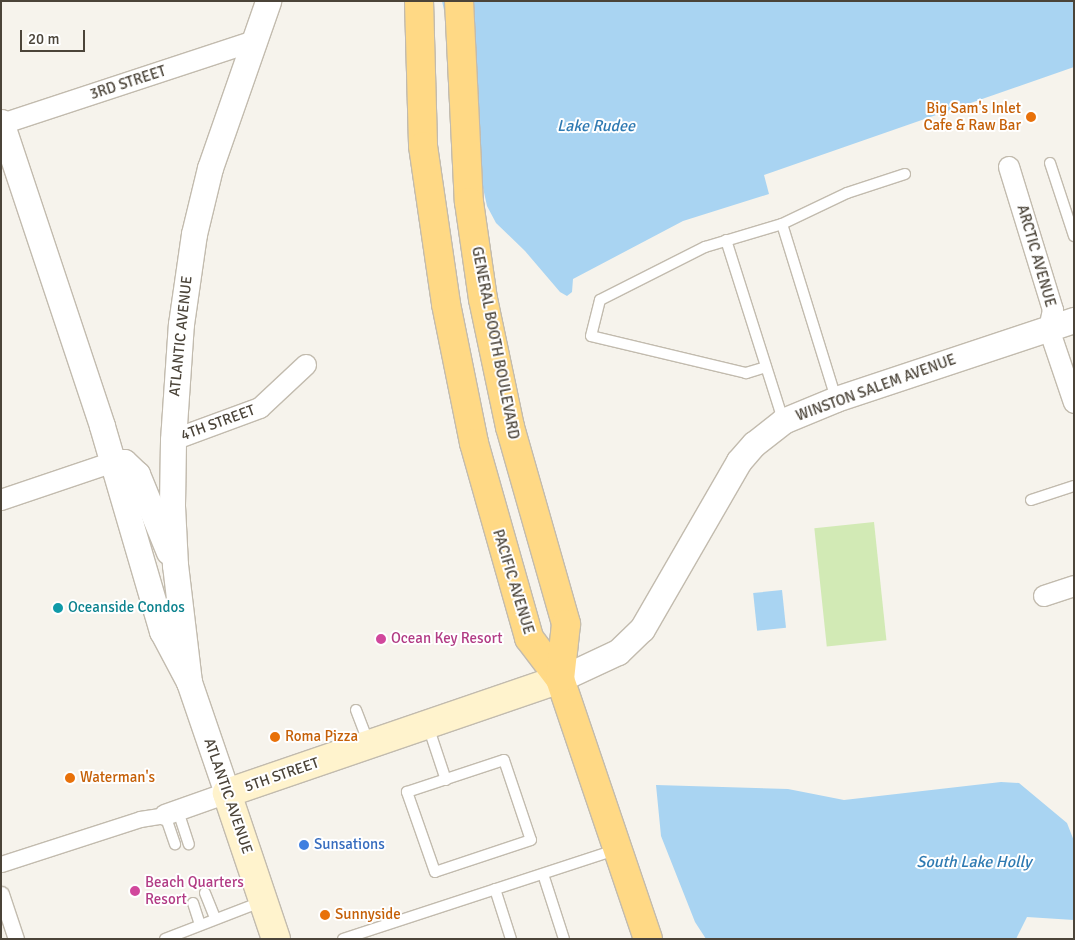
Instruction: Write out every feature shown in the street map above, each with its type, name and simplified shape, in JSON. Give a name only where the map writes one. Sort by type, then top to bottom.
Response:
[{"type":"highway","name":"PACIFIC AVENUE","points":[[419,1],[423,146],[441,268],[474,443],[513,588],[529,638],[560,679],[648,939]]},
{"type":"highway","name":"GENERAL BOOTH BOULEVARD","points":[[459,1],[468,202],[483,299],[520,466],[566,624],[560,679]]},
{"type":"main road","name":"5TH STREET","points":[[227,793],[428,726],[560,679]]},
{"type":"main road","name":"ATLANTIC AVENUE","points":[[227,793],[276,939]]},
{"type":"street","name":"ATLANTIC AVENUE","points":[[189,682],[175,565],[173,440],[181,324],[194,234],[220,136],[268,1]]},
{"type":"street","name":"3RD STREET","points":[[2,123],[255,41]]},
{"type":"street","name":"ATLANTIC AVENUE","points":[[2,123],[113,462],[162,632],[189,682],[227,793]]},
{"type":"street","name":"ARCTIC AVENUE","points":[[1009,167],[1053,310],[1049,329],[1074,403]]},
{"type":"street","name":"WINSTON SALEM AVENUE","points":[[560,679],[618,652],[642,629],[739,461],[754,444],[783,421],[836,399],[1074,320]]},
{"type":"street","name":"4TH STREET","points":[[173,440],[260,408],[306,364]]},
{"type":"street","points":[[1,500],[113,462],[124,462],[137,474],[175,565]]},
{"type":"street","points":[[1044,596],[1074,586]]},
{"type":"street","name":"5TH STREET","points":[[1,864],[140,819],[172,813],[227,793]]},
{"type":"street","points":[[1,894],[16,939]]},
{"type":"lane","points":[[1050,163],[1074,236]]},
{"type":"lane","points":[[766,367],[746,373],[590,336],[600,300],[705,247],[782,224],[847,193],[905,174]]},
{"type":"lane","points":[[782,224],[836,399]]},
{"type":"lane","points":[[726,240],[783,421]]},
{"type":"lane","points":[[1031,500],[1074,486]]},
{"type":"lane","points":[[356,710],[370,745]]},
{"type":"lane","points":[[428,726],[446,780]]},
{"type":"lane","points":[[504,760],[531,840],[434,872],[407,792],[446,780],[504,760]]},
{"type":"lane","points":[[172,813],[175,844]]},
{"type":"lane","points":[[172,813],[189,844]]},
{"type":"lane","points":[[343,939],[617,849]]},
{"type":"lane","points":[[543,874],[564,939]]},
{"type":"lane","points":[[495,889],[511,939]]},
{"type":"lane","points":[[205,893],[214,918]]},
{"type":"lane","points":[[164,939],[214,918],[263,902]]},
{"type":"lane","points":[[193,903],[200,924]]},
{"type":"green space","points":[[874,522],[886,640],[827,647],[814,528]]},
{"type":"water","name":"Lake Rudee","points":[[442,1],[1074,1],[1074,67],[764,175],[769,194],[683,221],[573,279],[572,292],[567,296],[560,292],[525,251],[496,223],[487,206]]},
{"type":"water","points":[[782,590],[786,628],[757,631],[753,593]]},
{"type":"water","name":"South Lake Holly","points":[[1001,782],[1019,783],[1067,823],[1074,841],[1074,920],[1027,917],[1016,939],[706,939],[695,922],[661,836],[656,785],[788,789],[844,800]]},
{"type":"place","name":"Big Sam's Inlet Cafe & Raw Bar","points":[[1031,117]]},
{"type":"place","name":"Oceanside Condos","points":[[58,608]]},
{"type":"place","name":"Ocean Key Resort","points":[[381,639]]},
{"type":"place","name":"Roma Pizza","points":[[275,737]]},
{"type":"place","name":"Waterman's","points":[[70,778]]},
{"type":"place","name":"Sunsations","points":[[304,845]]},
{"type":"place","name":"Beach Quarters Resort","points":[[135,891]]},
{"type":"place","name":"Sunnyside","points":[[325,915]]}]
